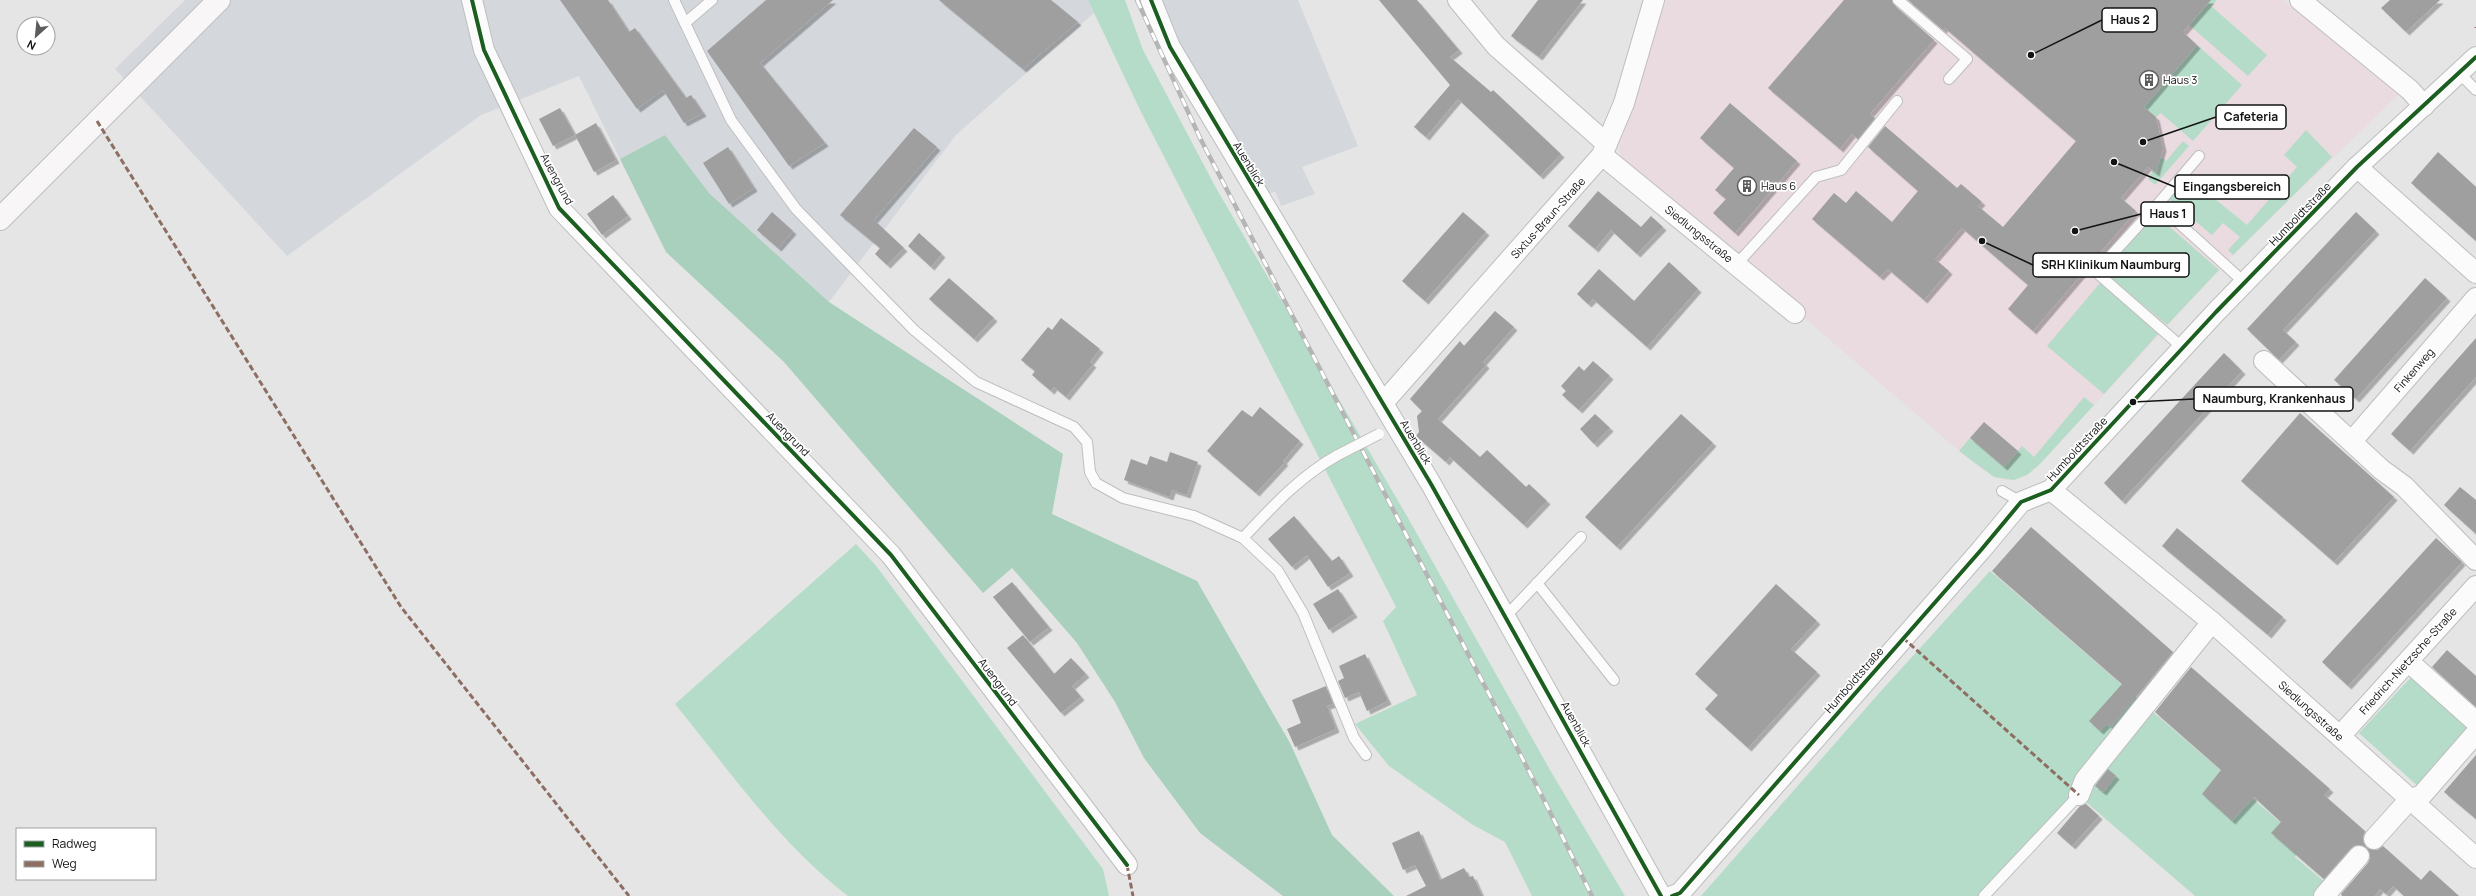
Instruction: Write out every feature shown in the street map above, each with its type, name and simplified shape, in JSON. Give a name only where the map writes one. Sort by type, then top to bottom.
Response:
[{"type":"main road","points":[[0,219],[219,0]]},
{"type":"street","name":"Auengrund","points":[[472,0],[484,50],[559,208],[891,555],[1127,865]]},
{"type":"street","name":"Auenblick","points":[[1150,0],[1170,47],[1383,403],[1387,430],[1506,616],[1661,896]]},
{"type":"street","name":"Siedlungsstraße","points":[[1458,0],[1496,46],[1604,150],[1736,265],[1795,313]]},
{"type":"street","name":"Sixtus-Braun-Straße","points":[[1383,403],[1604,150],[1624,103],[1654,0]]},
{"type":"street","points":[[2300,0],[2410,90],[2424,106]]},
{"type":"street","name":"Humboldtstraße","points":[[1672,896],[1680,893],[1982,550],[2021,502],[2051,490],[2182,348],[2357,167],[2476,57]]},
{"type":"street","points":[[2357,167],[2476,273]]},
{"type":"street","name":"Finkenweg","points":[[2352,441],[2476,298]]},
{"type":"street","points":[[2264,361],[2404,486],[2476,560]]},
{"type":"street","name":"Siedlungsstraße","points":[[2051,490],[2212,622],[2340,736],[2409,800],[2476,858]]},
{"type":"street","name":"Friedrich-Nietzsche-Straße","points":[[2340,736],[2409,662],[2476,586]]},
{"type":"street","points":[[2079,795],[2086,780],[2212,622]]},
{"type":"street","points":[[2409,662],[2476,722]]},
{"type":"street","points":[[2374,839],[2409,800],[2422,795],[2476,733]]},
{"type":"street","points":[[2324,896],[2359,856]]},
{"type":"lane","points":[[674,0],[731,120],[796,209],[914,330],[976,382],[1074,427],[1087,442],[1090,472],[1096,483],[1123,498],[1194,516],[1243,538],[1278,571],[1303,613],[1354,738],[1366,755]]},
{"type":"lane","points":[[685,23],[712,0]]},
{"type":"lane","points":[[1898,0],[1967,59],[1949,79]]},
{"type":"lane","points":[[2459,73],[2476,90]]},
{"type":"lane","points":[[1736,265],[1816,177],[1841,170],[1898,102]]},
{"type":"lane","points":[[2182,348],[2096,272],[2158,204],[2199,156]]},
{"type":"lane","points":[[2158,204],[2245,283]]},
{"type":"lane","points":[[1243,538],[1280,498],[1314,468],[1387,430]]},
{"type":"lane","points":[[2002,491],[2021,502]]},
{"type":"lane","points":[[1506,616],[1581,537]]},
{"type":"lane","points":[[1537,583],[1614,680]]},
{"type":"lane","points":[[1984,896],[2079,795]]},
{"type":"shaded area","points":[[185,0],[1088,0],[1094,13],[956,135],[829,302],[709,193],[665,135],[620,159],[579,76],[481,115],[287,256],[115,69]]},
{"type":"shaded area","points":[[1160,0],[1298,0],[1358,146],[1302,167],[1315,194],[1281,206],[1275,191],[1265,196],[1166,21]]},
{"type":"shaded area","points":[[1666,0],[2283,0],[2398,95],[2233,255],[2039,465],[2027,475],[2014,480],[2004,480],[1983,470],[1959,451],[1622,161],[1618,144]]},
{"type":"green space","points":[[1088,0],[1125,0],[1143,50],[1216,188],[1408,518],[1550,770],[1625,896],[1532,896],[1505,842],[1473,825],[1389,766],[1355,724],[1417,695],[1383,621],[1396,607],[1141,112]]},
{"type":"green space","points":[[2203,0],[2217,0],[2211,6],[2267,55],[2248,76],[2189,25],[2208,4]]},
{"type":"green space","points":[[2197,45],[2242,85],[2193,141],[2161,113],[2156,117],[2150,112],[2139,112]]},
{"type":"green space","points":[[2306,130],[2332,157],[2233,255],[2228,250],[2240,237],[2223,223],[2212,235],[2169,199],[2188,177],[2247,225],[2297,167],[2284,155]]},
{"type":"green space","points":[[665,135],[709,193],[829,302],[1063,454],[1052,514],[1197,581],[1290,743],[1332,835],[1394,896],[1283,896],[1200,833],[1144,758],[1115,702],[1077,643],[1012,568],[983,593],[784,362],[666,252],[620,159]]},
{"type":"green space","points":[[2183,141],[2189,146],[2155,185],[2148,179],[2161,157],[2166,161]]},
{"type":"green space","points":[[2157,216],[2219,270],[2167,325],[2110,277],[2112,260],[2152,217]]},
{"type":"green space","points":[[2100,283],[2158,334],[2104,394],[2047,346]]},
{"type":"green space","points":[[2084,397],[2094,405],[2039,465],[2027,475],[2014,480],[1994,477],[1959,451],[1970,438],[2004,467],[2022,446],[2034,457]]},
{"type":"green space","points":[[856,544],[877,567],[1103,869],[1109,896],[848,896],[823,876],[778,830],[756,805],[675,704]]},
{"type":"green space","points":[[1990,571],[2303,842],[2295,857],[2327,884],[2334,896],[2195,896],[2079,796],[1980,896],[1701,896],[1881,691]]},
{"type":"green space","points":[[2415,673],[2475,727],[2420,788],[2359,733]]},
{"type":"building","points":[[560,0],[608,0],[629,32],[635,28],[686,98],[691,95],[703,113],[684,123],[663,90],[637,109]]},
{"type":"building","points":[[766,0],[833,0],[760,63],[825,143],[789,166],[707,51]]},
{"type":"building","points":[[939,0],[1051,0],[1078,22],[1023,69]]},
{"type":"building","points":[[1379,0],[1417,0],[1459,50],[1450,57],[1491,92],[1493,90],[1561,154],[1540,176],[1458,99],[1426,137],[1414,127],[1450,85]]},
{"type":"building","points":[[1538,0],[1583,0],[1539,57],[1511,36]]},
{"type":"building","points":[[1844,0],[1892,0],[1894,5],[1934,40],[1870,114],[1875,118],[1858,139],[1852,134],[1840,149],[1768,88]]},
{"type":"building","points":[[1908,0],[2211,0],[2183,32],[2197,45],[2144,107],[2156,117],[2163,148],[2156,173],[2148,167],[2121,198],[2136,211],[2033,331],[2008,309],[2028,285],[1962,228],[1935,259],[1949,271],[1924,300],[1888,269],[1880,277],[1812,219],[1834,193],[1846,203],[1856,191],[1892,222],[1918,191],[1868,147],[1885,126],[1957,188],[1961,184],[1982,202],[1978,206],[2003,227],[2076,141],[1945,28],[1943,30]]},
{"type":"building","points":[[2390,0],[2440,0],[2406,32],[2381,8]]},
{"type":"building","name":"Haus 6","points":[[1730,103],[1797,161],[1735,233],[1713,213],[1726,199],[1715,190],[1734,168],[1700,138]]},
{"type":"building","points":[[560,108],[575,135],[553,146],[539,119]]},
{"type":"building","points":[[596,123],[616,160],[594,172],[575,135]]},
{"type":"building","points":[[914,128],[937,147],[874,220],[904,248],[887,265],[875,254],[880,248],[840,215]]},
{"type":"building","points":[[728,147],[754,188],[729,204],[703,163]]},
{"type":"building","points":[[2438,152],[2476,187],[2476,241],[2411,183]]},
{"type":"building","points":[[1598,191],[1641,227],[1651,216],[1663,227],[1637,254],[1611,230],[1595,249],[1568,226]]},
{"type":"building","points":[[613,195],[628,216],[602,235],[587,214]]},
{"type":"building","points":[[772,212],[793,231],[778,248],[757,230]]},
{"type":"building","points":[[1463,212],[1486,232],[1425,301],[1402,281]]},
{"type":"building","points":[[2356,212],[2376,231],[2283,330],[2296,342],[2279,360],[2247,329]]},
{"type":"building","points":[[919,233],[942,254],[931,267],[908,246]]},
{"type":"building","points":[[1669,262],[1698,289],[1647,347],[1593,299],[1588,304],[1577,294],[1599,269],[1634,301]]},
{"type":"building","points":[[949,278],[994,318],[974,339],[929,299]]},
{"type":"building","points":[[2425,278],[2447,298],[2356,399],[2334,380]]},
{"type":"building","points":[[1495,311],[1514,327],[1483,362],[1486,365],[1438,419],[1480,457],[1487,450],[1526,487],[1529,484],[1547,501],[1524,525],[1450,457],[1446,462],[1416,436],[1419,432],[1417,416],[1422,411],[1410,399],[1460,341],[1464,346]]},
{"type":"building","points":[[1061,318],[1100,349],[1090,362],[1093,364],[1066,397],[1054,387],[1051,391],[1032,375],[1035,371],[1021,360],[1048,327],[1052,330]]},
{"type":"building","points":[[2476,338],[2476,377],[2410,451],[2391,434]]},
{"type":"building","points":[[2224,353],[2242,371],[2122,501],[2104,483]]},
{"type":"building","points":[[1593,361],[1610,376],[1579,410],[1562,395],[1566,391],[1561,386],[1579,366],[1584,371]]},
{"type":"building","points":[[1260,407],[1300,441],[1283,461],[1285,462],[1256,493],[1207,451],[1242,410],[1252,417]]},
{"type":"building","points":[[2300,413],[2394,497],[2334,562],[2241,481]]},
{"type":"building","points":[[1595,414],[1610,428],[1594,444],[1580,429]]},
{"type":"building","points":[[1681,414],[1713,443],[1617,547],[1585,517]]},
{"type":"building","points":[[1984,422],[2018,451],[2004,467],[1970,438]]},
{"type":"building","points":[[1170,452],[1198,462],[1187,495],[1172,490],[1170,497],[1124,480],[1131,459],[1147,465],[1150,456],[1167,462]]},
{"type":"building","points":[[2460,487],[2476,500],[2476,534],[2444,505]]},
{"type":"building","points":[[1294,516],[1332,561],[1339,556],[1350,573],[1328,587],[1307,555],[1292,567],[1268,539]]},
{"type":"building","points":[[2031,527],[2173,652],[2111,727],[2107,724],[2100,731],[2089,721],[2122,684],[1992,571]]},
{"type":"building","points":[[2177,528],[2283,617],[2268,635],[2162,546]]},
{"type":"building","points":[[2436,538],[2462,562],[2348,686],[2322,662]]},
{"type":"building","points":[[1012,582],[1049,627],[1030,642],[993,597]]},
{"type":"building","points":[[1776,584],[1817,621],[1791,649],[1817,672],[1748,748],[1705,709],[1718,695],[1695,674]]},
{"type":"building","points":[[1338,589],[1354,614],[1329,630],[1313,604]]},
{"type":"building","points":[[1023,635],[1054,674],[1071,658],[1086,674],[1072,686],[1081,697],[1061,713],[1007,648]]},
{"type":"building","points":[[2447,650],[2476,676],[2476,707],[2432,667]]},
{"type":"building","points":[[1365,654],[1388,701],[1367,711],[1359,692],[1345,698],[1338,681],[1344,678],[1339,666]]},
{"type":"building","points":[[2191,667],[2330,789],[2324,795],[2365,831],[2363,837],[2366,847],[2356,845],[2351,848],[2324,879],[2271,833],[2281,822],[2254,797],[2232,821],[2202,794],[2221,770],[2155,712]]},
{"type":"building","points":[[1326,686],[1333,704],[1327,706],[1336,729],[1295,747],[1287,729],[1301,723],[1292,700]]},
{"type":"building","points":[[2476,755],[2476,819],[2444,792]]},
{"type":"building","points":[[2108,769],[2116,776],[2103,792],[2095,786]]},
{"type":"building","points":[[2086,804],[2099,816],[2072,846],[2057,833],[2080,806]]},
{"type":"building","points":[[1419,831],[1440,880],[1464,868],[1469,877],[1473,876],[1482,896],[1406,896],[1426,886],[1415,865],[1403,870],[1392,843]]},
{"type":"building","points":[[2383,846],[2421,880],[2430,870],[2459,896],[2404,896],[2393,886],[2386,894],[2380,889],[2375,896],[2342,896],[2341,894],[2368,863],[2370,858],[2367,848],[2377,850]]},
{"type":"railway","points":[[1137,0],[1200,138],[1544,800],[1592,896]]},
{"type":"marked path","points":[[97,121],[401,607],[629,896]]},
{"type":"marked path","points":[[1903,638],[2079,795]]},
{"type":"marked path","points":[[1127,865],[1133,896]]},
{"type":"cycle path","points":[[472,0],[484,50],[559,208],[891,555],[1127,865]]},
{"type":"cycle path","points":[[1151,0],[1170,47],[1431,484],[1661,896]]},
{"type":"cycle path","points":[[1672,896],[1680,893],[1981,550],[2021,502],[2051,490],[2216,312],[2357,167],[2476,57]]},
{"type":"place","name":"Haus 2","points":[[2031,55]]},
{"type":"place","name":"Haus 3","points":[[2149,80]]},
{"type":"place","name":"Cafeteria","points":[[2143,142]]},
{"type":"place","name":"Eingangsbereich","points":[[2114,162]]},
{"type":"place","name":"Haus 6","points":[[1747,186]]},
{"type":"place","name":"Haus 1","points":[[2075,231]]},
{"type":"place","name":"SRH Klinikum Naumburg","points":[[1982,241]]},
{"type":"place","name":"Naumburg, Krankenhaus","points":[[2133,402]]}]
